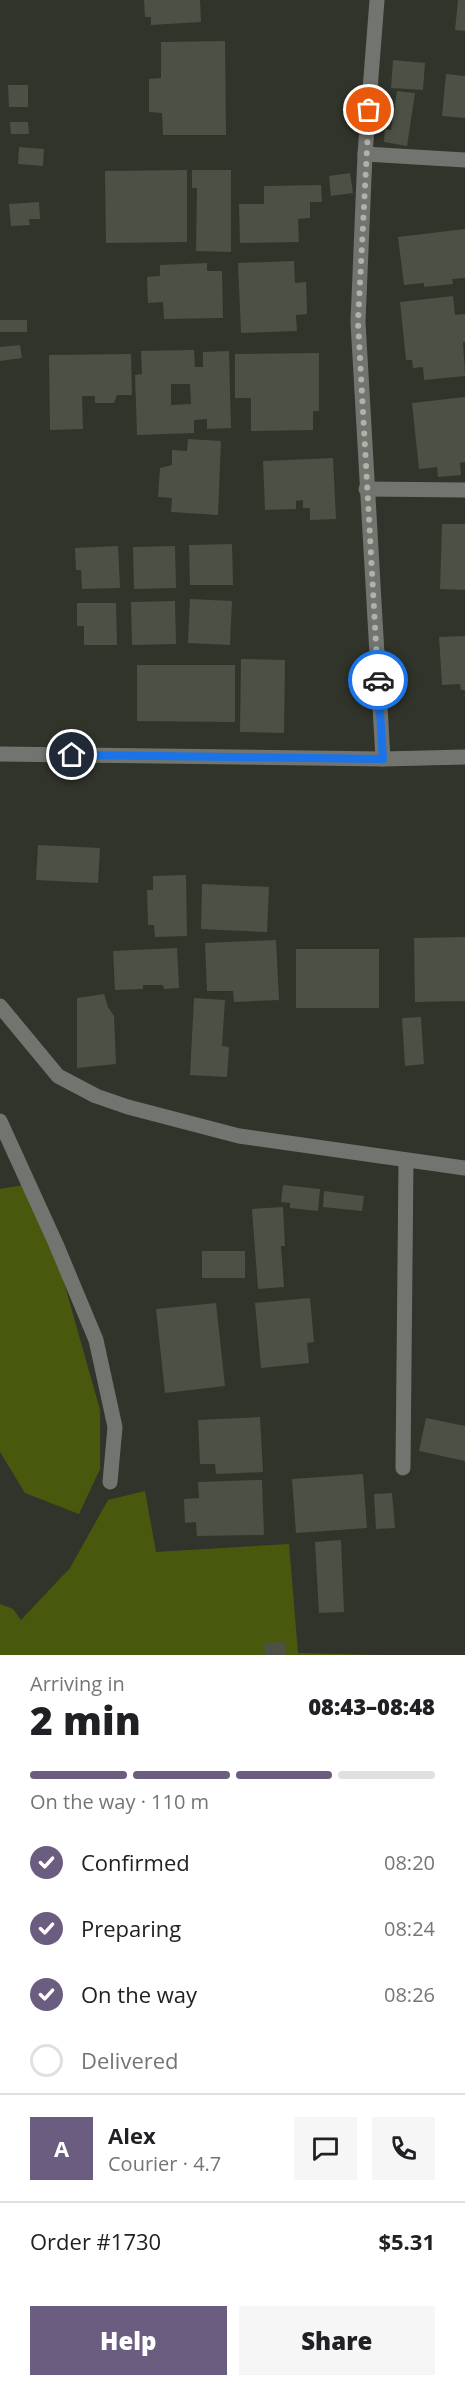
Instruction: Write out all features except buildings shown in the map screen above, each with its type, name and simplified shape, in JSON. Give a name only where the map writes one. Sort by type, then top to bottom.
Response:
[{"type":"street","points":[[377,0],[365,154],[358,322],[383,759]]},
{"type":"street","points":[[365,154],[465,160]]},
{"type":"street","points":[[366,489],[465,490]]},
{"type":"street","points":[[0,754],[383,759],[465,757]]},
{"type":"street","points":[[0,1006],[58,1076],[96,1096],[128,1107],[239,1136],[465,1168]]},
{"type":"street","points":[[0,1121],[56,1244],[96,1340],[115,1428],[110,1482]]},
{"type":"street","points":[[403,1468],[406,1161]]},
{"type":"green space","points":[[36,1183],[100,1410],[100,1469],[79,1514],[25,1493],[0,1452],[0,1189]]},
{"type":"green space","points":[[145,1491],[156,1552],[289,1544],[298,1653],[380,1655],[0,1655],[0,1604],[13,1609],[21,1620],[70,1568],[108,1500]]},
{"type":"way so far","points":[[369,110],[358,322],[378,680]]},
{"type":"route","points":[[72,755],[383,759],[378,680]]}]
